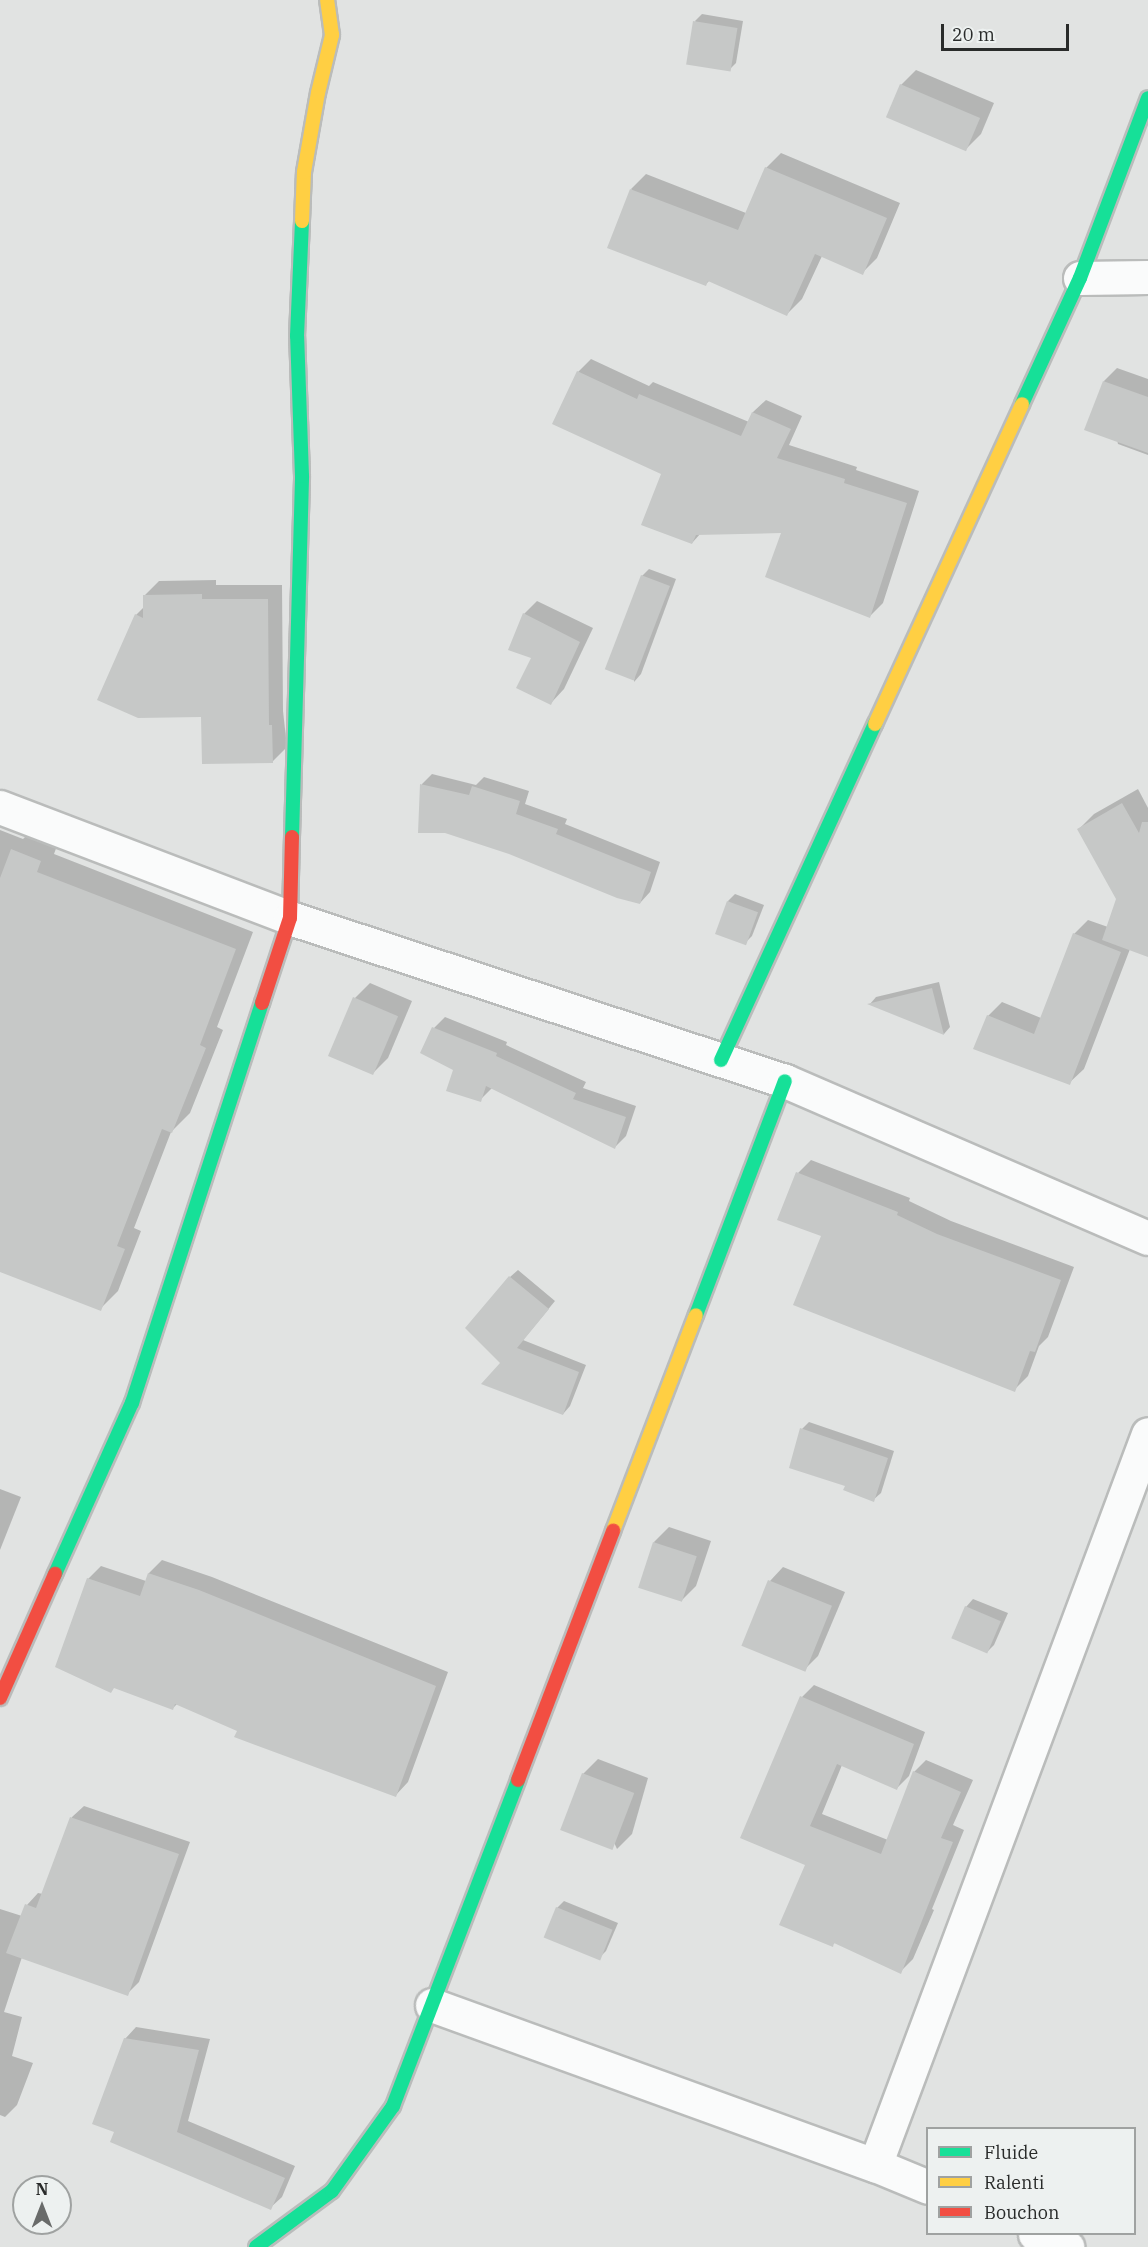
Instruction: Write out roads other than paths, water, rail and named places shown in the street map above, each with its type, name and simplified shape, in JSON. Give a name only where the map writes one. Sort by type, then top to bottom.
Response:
[{"type":"street","points":[[0,1698],[132,1402],[290,918],[302,476],[297,324],[304,172],[318,93],[332,35],[327,0]]},
{"type":"street","points":[[721,1060],[1080,278],[1148,98]]},
{"type":"street","points":[[1080,278],[1148,277]]},
{"type":"street","points":[[0,807],[290,918],[785,1081],[1148,1238]]},
{"type":"street","points":[[256,2247],[332,2191],[393,2106],[785,1081]]},
{"type":"street","points":[[875,2165],[1148,1434]]},
{"type":"street","points":[[432,2005],[875,2165],[926,2187]]},
{"type":"street","points":[[1037,2235],[1067,2247]]}]
